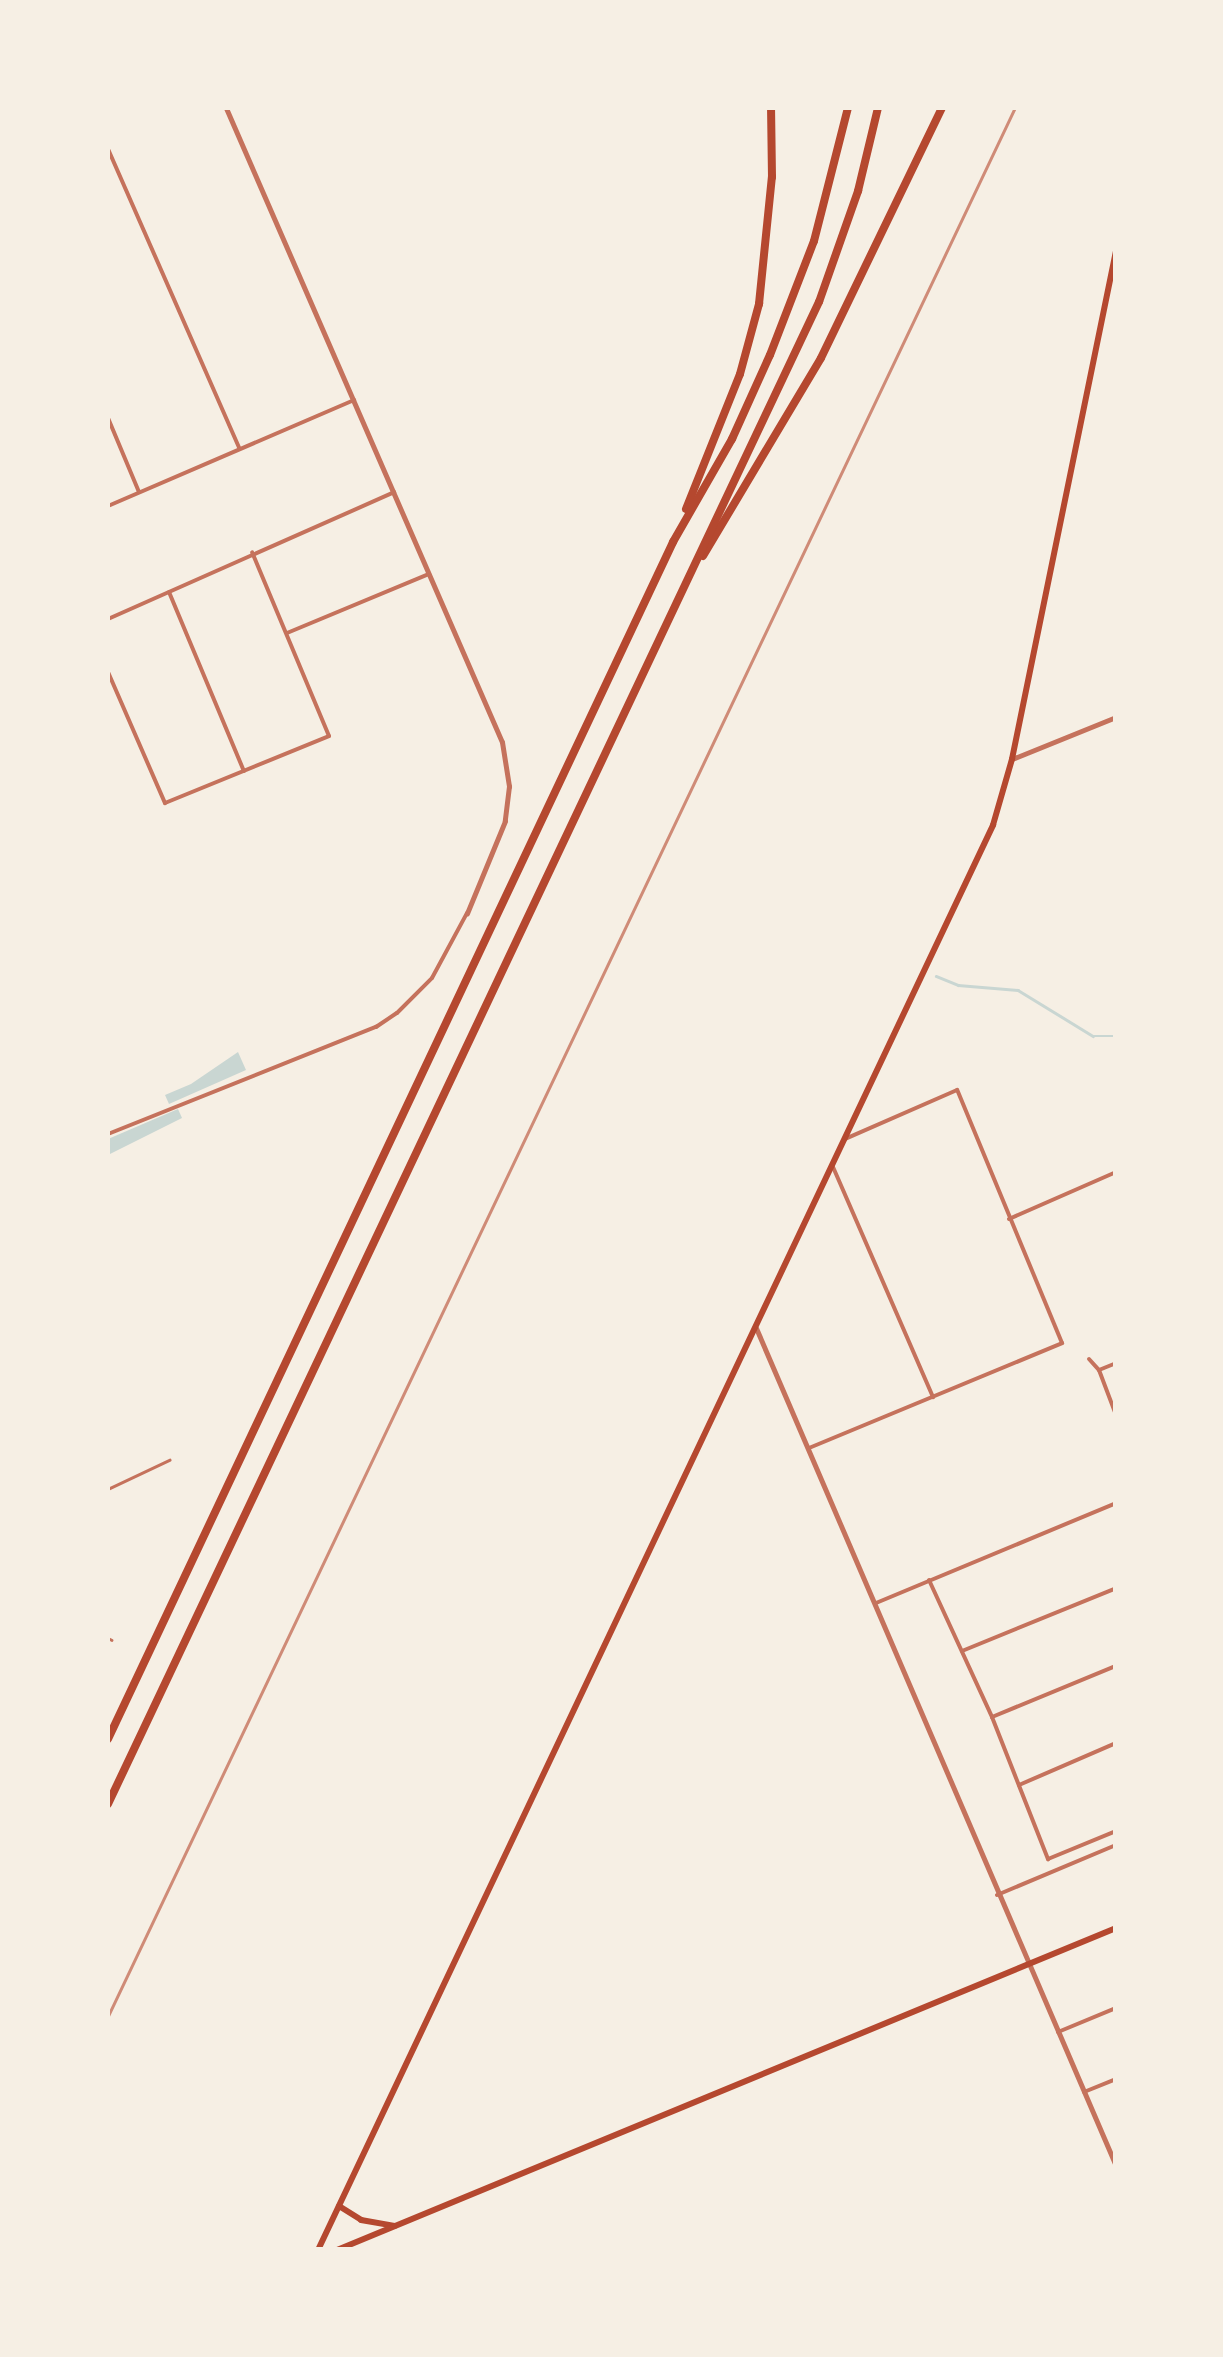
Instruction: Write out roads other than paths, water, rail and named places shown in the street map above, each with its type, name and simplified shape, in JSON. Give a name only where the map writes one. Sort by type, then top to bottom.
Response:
[{"type":"highway","points":[[108,1738],[673,542],[729,405],[755,322],[768,236],[771,108]]},
{"type":"highway","points":[[673,542],[732,439],[793,303],[848,108]]},
{"type":"highway","points":[[108,1804],[421,1151],[820,302],[858,191],[878,108]]},
{"type":"highway","points":[[689,576],[726,523],[821,358],[942,108]]},
{"type":"main road","points":[[318,2250],[984,847],[1012,759],[1116,251]]},
{"type":"main road","points":[[337,2250],[1116,1928]]},
{"type":"main road","points":[[339,2206],[361,2220],[395,2226]]},
{"type":"street","points":[[108,1134],[376,1026],[397,1013],[432,978],[467,912],[506,821],[507,766],[502,742],[226,108]]},
{"type":"street","points":[[108,149],[239,448]]},
{"type":"street","points":[[108,506],[354,400]]},
{"type":"street","points":[[108,418],[140,492]]},
{"type":"street","points":[[108,618],[394,492]]},
{"type":"street","points":[[108,672],[165,804],[329,736],[252,552]]},
{"type":"street","points":[[287,633],[429,574]]},
{"type":"street","points":[[169,592],[244,771]]},
{"type":"street","points":[[1012,759],[1116,716]]},
{"type":"street","points":[[808,1448],[1062,1343],[956,1090],[844,1140]]},
{"type":"street","points":[[832,1165],[933,1397]]},
{"type":"street","points":[[1009,1218],[1116,1172]]},
{"type":"street","points":[[756,1327],[1116,2166]]},
{"type":"street","points":[[1089,1359],[1099,1370],[1116,1415]]},
{"type":"street","points":[[1099,1370],[1116,1363]]},
{"type":"street","points":[[876,1603],[1116,1504]]},
{"type":"street","points":[[929,1580],[992,1717],[1048,1859],[1116,1832]]},
{"type":"street","points":[[962,1651],[1116,1588]]},
{"type":"street","points":[[992,1717],[1116,1666]]},
{"type":"street","points":[[1019,1785],[1116,1744]]},
{"type":"street","points":[[997,1895],[1116,1846]]},
{"type":"street","points":[[1058,2032],[1116,2008]]},
{"type":"street","points":[[1084,2092],[1116,2079]]},
{"type":"lane","points":[[108,1489],[169,1460]]},
{"type":"waterway","points":[[936,976],[958,985],[1018,990],[1093,1036],[1116,1036]]},
{"type":"railway","points":[[108,2016],[1015,108]]}]
